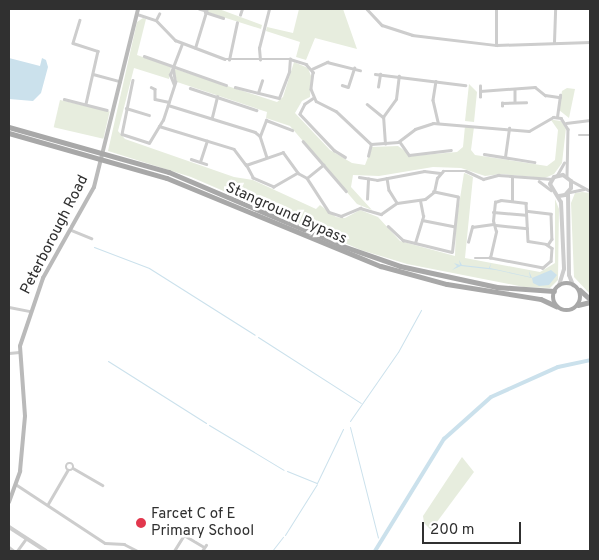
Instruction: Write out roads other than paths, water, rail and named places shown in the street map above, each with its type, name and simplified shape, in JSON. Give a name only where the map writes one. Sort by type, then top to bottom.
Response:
[{"type":"main road","name":"Peterborough Road","points":[[9,500],[17,484],[26,406],[19,352],[30,311],[43,278],[90,196],[100,168],[137,11]]},
{"type":"main road","name":"Stanground Bypass","points":[[9,127],[183,177],[343,246],[400,266],[497,287],[554,291]]},
{"type":"main road","name":"Stanground Bypass","points":[[9,133],[167,178],[381,266],[447,284],[541,299],[556,306]]},
{"type":"main road","points":[[559,285],[573,285],[590,300],[567,311],[556,306],[554,291],[559,285]]},
{"type":"main road","points":[[578,290],[578,305]]},
{"type":"street","points":[[199,9],[223,18]]},
{"type":"street","points":[[240,15],[242,9]]},
{"type":"street","points":[[260,60],[258,48],[269,9]]},
{"type":"street","points":[[366,9],[382,25],[401,33],[496,45],[590,42]]},
{"type":"street","points":[[496,9],[496,45]]},
{"type":"street","points":[[554,9],[554,43]]},
{"type":"street","points":[[137,11],[156,20],[168,35],[182,44],[229,60],[290,59],[306,64],[312,69],[314,98]]},
{"type":"street","points":[[195,48],[206,11]]},
{"type":"street","points":[[156,20],[159,14]]},
{"type":"street","points":[[80,20],[73,44],[98,51],[86,104]]},
{"type":"street","points":[[229,60],[234,47],[237,23]]},
{"type":"street","points":[[133,80],[121,130],[125,137],[149,144],[168,104],[174,84],[173,68],[182,44]]},
{"type":"street","points":[[144,56],[173,68],[203,75],[226,85]]},
{"type":"street","points":[[235,87],[279,98],[289,72],[290,59]]},
{"type":"street","points":[[312,69],[327,62],[360,70]]},
{"type":"street","points":[[342,85],[348,87],[354,68]]},
{"type":"street","points":[[93,74],[120,81]]},
{"type":"street","points":[[375,74],[465,85]]},
{"type":"street","points":[[378,87],[380,74]]},
{"type":"street","points":[[385,145],[383,116],[396,99],[399,76]]},
{"type":"street","points":[[436,80],[433,100],[438,122]]},
{"type":"street","points":[[258,93],[262,82]]},
{"type":"street","points":[[480,86],[480,96]]},
{"type":"street","points":[[151,87],[155,88],[155,99],[207,118],[212,117],[260,136]]},
{"type":"street","points":[[480,91],[535,87],[545,95],[560,96],[557,117]]},
{"type":"street","points":[[190,88],[256,110]]},
{"type":"street","points":[[515,88],[515,102]]},
{"type":"street","points":[[212,117],[218,97]]},
{"type":"street","points":[[314,98],[336,111],[371,144],[385,145],[400,141],[419,126],[438,122],[532,130],[557,117]]},
{"type":"street","points":[[314,98],[305,104],[300,114],[345,157]]},
{"type":"street","points":[[64,99],[107,110]]},
{"type":"street","points":[[502,106],[502,103],[526,102]]},
{"type":"street","points":[[368,104],[383,116]]},
{"type":"street","points":[[126,108],[148,115]]},
{"type":"street","points":[[557,117],[566,123],[590,120]]},
{"type":"street","points":[[267,157],[260,136],[266,120],[292,130]]},
{"type":"street","points":[[566,123],[565,159],[567,176],[570,181],[590,191]]},
{"type":"street","points":[[159,126],[234,149],[253,178],[274,187],[298,172]]},
{"type":"street","points":[[505,157],[508,128]]},
{"type":"street","points":[[579,135],[590,135]]},
{"type":"street","points":[[200,162],[207,141]]},
{"type":"street","points":[[303,141],[346,191]]},
{"type":"street","points":[[400,141],[409,155],[435,149],[451,150]]},
{"type":"street","points":[[368,156],[371,144]]},
{"type":"street","points":[[246,165],[283,152],[298,172],[306,178],[329,212],[341,216],[360,208],[380,214],[396,203],[420,201],[434,192],[440,173]]},
{"type":"street","points":[[484,154],[534,162]]},
{"type":"street","points":[[191,159],[206,164]]},
{"type":"street","points":[[359,178],[387,178],[424,170],[440,173],[461,171],[483,179],[498,175],[536,180],[552,179],[557,175],[565,159]]},
{"type":"street","points":[[306,178],[323,164]]},
{"type":"street","points":[[557,175],[567,176]]},
{"type":"street","points":[[512,177],[512,201]]},
{"type":"street","points":[[387,178],[389,190],[396,203]]},
{"type":"street","points":[[367,199],[368,179]]},
{"type":"street","points":[[551,190],[552,179]]},
{"type":"street","points":[[536,180],[551,190],[562,202],[564,269],[559,285]]},
{"type":"street","points":[[570,181],[569,275],[573,285]]},
{"type":"street","points":[[558,196],[569,192],[590,191]]},
{"type":"street","points":[[388,226],[408,242],[452,252],[456,230],[453,226],[458,196],[434,192]]},
{"type":"street","points":[[490,258],[495,225],[493,212],[497,200],[526,203],[528,211]]},
{"type":"street","points":[[415,244],[422,220],[420,201]]},
{"type":"street","points":[[528,211],[525,215],[528,241],[548,245]]},
{"type":"street","points":[[475,258],[490,258],[540,269],[552,259],[548,245],[552,239],[551,214],[528,211]]},
{"type":"street","points":[[493,212],[525,215]]},
{"type":"street","points":[[422,220],[453,226]]},
{"type":"street","points":[[468,242],[472,227],[495,225],[527,228]]},
{"type":"street","points":[[71,230],[91,238]]},
{"type":"street","points":[[9,306],[30,311]]},
{"type":"street","points":[[9,353],[19,352]]},
{"type":"street","points":[[48,504],[68,470],[68,464],[102,486]]},
{"type":"street","points":[[68,470],[73,468]]},
{"type":"street","points":[[17,484],[105,543],[124,544],[138,551]]},
{"type":"street","points":[[36,500],[39,497]]},
{"type":"street","points":[[9,527],[25,540],[46,551]]},
{"type":"street","points":[[174,551],[187,530]]},
{"type":"street","points":[[184,535],[205,546],[202,551]]},
{"type":"street","points":[[9,547],[15,551],[25,540]]},
{"type":"water","points":[[9,58],[40,66],[42,58],[46,60],[48,67],[41,93],[33,101],[9,99]]},
{"type":"water","points":[[459,260],[462,265],[489,268],[491,263],[490,268],[530,277],[529,271],[532,278],[496,270],[461,266],[452,270],[457,266],[454,263],[460,265]]},
{"type":"water","points":[[551,270],[557,275],[549,285],[539,286],[533,283],[532,278]]},
{"type":"waterway","points":[[94,247],[149,268],[255,335]]},
{"type":"waterway","points":[[350,421],[398,352],[421,310]]},
{"type":"waterway","points":[[258,337],[361,403]]},
{"type":"waterway","points":[[375,551],[444,439],[491,397],[558,367],[590,360]]},
{"type":"waterway","points":[[108,361],[206,423]]},
{"type":"waterway","points":[[209,425],[284,470]]},
{"type":"waterway","points":[[350,427],[378,538]]},
{"type":"waterway","points":[[287,471],[317,483],[343,429]]},
{"type":"waterway","points":[[285,535],[317,484]]},
{"type":"waterway","points":[[272,551],[283,537]]},
{"type":"place","name":"Farcet C of E Primary School","points":[[141,523]]}]
